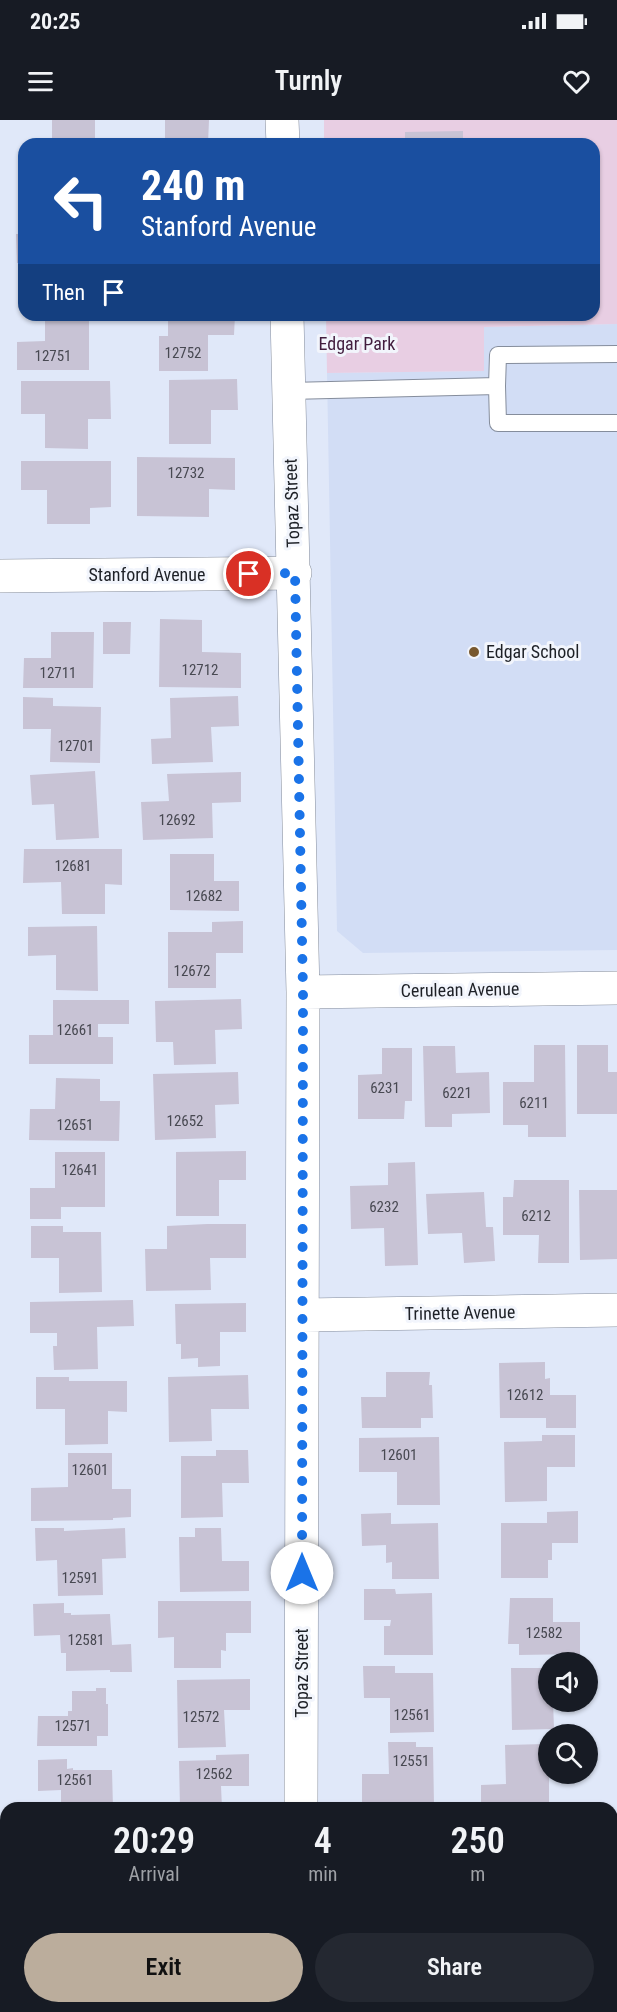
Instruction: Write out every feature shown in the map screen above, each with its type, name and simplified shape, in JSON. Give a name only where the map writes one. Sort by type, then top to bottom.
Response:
[{"type":"street","points":[[282,120],[283,138]]},
{"type":"street","name":"Topaz Street","points":[[287,321],[295,573],[303,992],[301,1802]]},
{"type":"street","name":"Stanford Avenue","points":[[0,576],[295,573]]},
{"type":"street","name":"Cerulean Avenue","points":[[303,992],[617,988]]},
{"type":"street","name":"Trinette Avenue","points":[[303,1315],[617,1310]]},
{"type":"lane","points":[[617,354],[498,355],[497,386],[498,423],[617,423]]},
{"type":"lane","points":[[289,391],[497,386]]},
{"type":"shaded area","name":"Edgar School","points":[[617,324],[617,950],[363,953],[337,931],[327,373],[484,371],[484,327]]},
{"type":"green space","name":"Edgar Park","points":[[324,120],[617,120],[617,324],[484,327],[484,371],[327,373],[326,321],[600,321],[600,138],[324,138]]},
{"type":"building","points":[[52,120],[95,120],[95,138],[52,138]]},
{"type":"building","points":[[165,120],[209,120],[208,138],[165,138]]},
{"type":"building","points":[[463,131],[463,138],[405,138],[405,132]]},
{"type":"building","points":[[16,234],[18,234],[18,263]]},
{"type":"building","points":[[45,321],[89,321],[89,370],[17,370],[17,342],[45,341]]},
{"type":"building","points":[[168,321],[235,321],[234,335],[208,335],[208,371],[159,371],[159,336],[168,336]]},
{"type":"building","points":[[237,379],[238,410],[211,410],[211,444],[169,444],[169,380]]},
{"type":"building","points":[[21,381],[110,381],[111,419],[88,419],[88,449],[45,448],[45,414],[21,414]]},
{"type":"building","points":[[137,457],[235,458],[235,490],[209,489],[209,517],[137,516]]},
{"type":"building","points":[[21,461],[111,461],[111,507],[90,508],[90,524],[47,524],[47,490],[21,490]]},
{"type":"building","points":[[160,619],[202,620],[202,652],[241,653],[241,688],[159,687]]},
{"type":"building","points":[[103,622],[131,622],[130,654],[103,654]]},
{"type":"building","points":[[51,632],[94,632],[93,688],[23,688],[24,658],[51,658]]},
{"type":"building","points":[[238,696],[239,726],[211,727],[213,762],[152,764],[151,739],[171,738],[170,698]]},
{"type":"building","points":[[23,697],[53,698],[53,706],[101,707],[100,763],[50,762],[51,729],[23,729]]},
{"type":"building","points":[[95,771],[99,838],[56,840],[54,804],[32,805],[30,775]]},
{"type":"building","points":[[241,772],[241,802],[212,803],[213,838],[143,840],[141,802],[169,801],[167,774]]},
{"type":"building","points":[[24,849],[122,849],[122,885],[105,884],[105,914],[62,914],[61,882],[23,883]]},
{"type":"building","points":[[170,854],[214,854],[214,881],[239,881],[239,911],[170,910]]},
{"type":"building","points":[[243,921],[243,953],[216,953],[216,988],[168,988],[168,932],[212,932],[212,922]]},
{"type":"building","points":[[97,926],[98,991],[56,990],[56,955],[28,956],[28,927]]},
{"type":"building","points":[[241,999],[242,1029],[215,1030],[216,1064],[174,1065],[173,1042],[156,1042],[155,1001]]},
{"type":"building","points":[[53,1000],[129,1000],[129,1024],[98,1024],[98,1037],[113,1037],[113,1064],[29,1064],[29,1035],[53,1035]]},
{"type":"building","points":[[534,1045],[565,1045],[566,1137],[528,1137],[528,1125],[503,1125],[503,1082],[534,1082]]},
{"type":"building","points":[[577,1045],[608,1045],[608,1072],[617,1072],[617,1114],[577,1114]]},
{"type":"building","points":[[423,1046],[455,1046],[456,1073],[489,1072],[490,1113],[452,1114],[452,1127],[425,1127]]},
{"type":"building","points":[[382,1048],[412,1048],[412,1101],[405,1101],[404,1119],[358,1119],[358,1075],[382,1074]]},
{"type":"building","points":[[238,1072],[239,1104],[215,1105],[216,1138],[155,1140],[153,1074]]},
{"type":"building","points":[[56,1078],[100,1079],[100,1101],[120,1101],[119,1141],[29,1140],[30,1109],[55,1109]]},
{"type":"building","points":[[246,1151],[246,1180],[219,1180],[219,1216],[176,1216],[176,1152]]},
{"type":"building","points":[[55,1152],[105,1152],[105,1207],[61,1207],[61,1219],[30,1219],[30,1188],[55,1188]]},
{"type":"building","points":[[415,1162],[418,1265],[385,1266],[384,1228],[351,1229],[350,1186],[388,1185],[388,1163]]},
{"type":"building","points":[[514,1180],[569,1180],[569,1263],[538,1263],[539,1235],[503,1235],[503,1197],[513,1197]]},
{"type":"building","points":[[579,1190],[617,1190],[617,1259],[580,1260]]},
{"type":"building","points":[[484,1192],[486,1227],[493,1227],[495,1261],[464,1263],[462,1233],[428,1234],[426,1194]]},
{"type":"building","points":[[246,1224],[246,1258],[210,1258],[211,1290],[146,1291],[145,1249],[167,1249],[167,1226]]},
{"type":"building","points":[[31,1226],[63,1226],[63,1232],[101,1232],[102,1292],[59,1293],[59,1258],[31,1258]]},
{"type":"building","points":[[133,1300],[134,1326],[97,1327],[98,1369],[54,1370],[53,1346],[57,1346],[57,1333],[30,1333],[30,1302]]},
{"type":"building","points":[[246,1303],[246,1332],[220,1332],[220,1366],[198,1367],[198,1358],[181,1359],[181,1344],[176,1344],[175,1304]]},
{"type":"building","points":[[545,1362],[545,1379],[550,1378],[550,1395],[576,1395],[576,1428],[546,1428],[546,1418],[500,1418],[499,1363]]},
{"type":"building","points":[[386,1372],[430,1372],[429,1385],[432,1385],[433,1418],[421,1418],[421,1428],[362,1428],[361,1397],[386,1397]]},
{"type":"building","points":[[248,1375],[249,1409],[211,1409],[212,1441],[169,1442],[168,1377]]},
{"type":"building","points":[[36,1377],[69,1377],[69,1381],[127,1381],[127,1412],[108,1411],[108,1444],[65,1445],[65,1409],[36,1409]]},
{"type":"building","points":[[542,1435],[575,1435],[575,1467],[547,1467],[547,1501],[505,1502],[504,1442],[542,1441]]},
{"type":"building","points":[[439,1437],[440,1505],[397,1505],[397,1472],[359,1472],[359,1438]]},
{"type":"building","points":[[216,1450],[248,1450],[249,1483],[222,1483],[223,1517],[181,1518],[181,1456],[216,1456]]},
{"type":"building","points":[[68,1453],[112,1453],[112,1489],[131,1489],[131,1517],[113,1518],[113,1520],[31,1521],[31,1488],[68,1487]]},
{"type":"building","points":[[578,1511],[578,1543],[552,1543],[552,1560],[548,1560],[548,1578],[501,1578],[501,1523],[547,1523],[547,1512]]},
{"type":"building","points":[[391,1513],[391,1524],[438,1523],[439,1579],[392,1579],[392,1562],[386,1563],[386,1545],[362,1546],[361,1514]]},
{"type":"building","points":[[35,1528],[64,1528],[64,1531],[125,1528],[126,1558],[102,1559],[103,1595],[58,1596],[57,1560],[36,1561]]},
{"type":"building","points":[[195,1528],[221,1528],[222,1561],[249,1561],[249,1591],[180,1592],[179,1537],[195,1537]]},
{"type":"building","points":[[364,1589],[395,1589],[396,1594],[432,1593],[433,1655],[384,1655],[384,1626],[390,1626],[391,1620],[364,1620]]},
{"type":"building","points":[[510,1598],[553,1598],[553,1622],[580,1622],[580,1652],[538,1652],[538,1655],[519,1655],[519,1644],[508,1644]]},
{"type":"building","points":[[158,1601],[251,1601],[251,1633],[226,1633],[226,1651],[221,1650],[221,1668],[174,1668],[174,1637],[158,1638]]},
{"type":"building","points":[[64,1603],[64,1613],[71,1613],[71,1615],[110,1614],[112,1645],[131,1644],[132,1672],[66,1671],[66,1653],[61,1653],[60,1635],[34,1636],[33,1604]]},
{"type":"building","points":[[363,1666],[395,1666],[395,1673],[433,1673],[434,1732],[390,1733],[390,1698],[364,1698]]},
{"type":"building","points":[[511,1668],[538,1668],[538,1712],[553,1712],[554,1724],[538,1724],[538,1729],[512,1730]]},
{"type":"building","points":[[250,1679],[250,1710],[224,1710],[226,1747],[178,1748],[177,1680]]},
{"type":"building","points":[[96,1688],[106,1688],[108,1736],[97,1736],[97,1746],[37,1746],[38,1716],[68,1716],[68,1711],[72,1711],[72,1691],[96,1691]]},
{"type":"building","points":[[388,1742],[416,1742],[416,1747],[433,1747],[434,1802],[362,1802],[362,1774],[389,1774]]},
{"type":"building","points":[[538,1744],[538,1784],[549,1784],[549,1802],[481,1802],[481,1785],[506,1784],[505,1745]]},
{"type":"building","points":[[249,1754],[249,1786],[221,1786],[222,1802],[180,1802],[179,1761],[216,1760],[216,1755]]},
{"type":"building","points":[[67,1759],[67,1769],[73,1768],[73,1770],[112,1770],[113,1802],[61,1802],[61,1790],[38,1791],[38,1760]]},
{"type":"place","name":"Edgar School","points":[[474,652]]},
{"type":"route","points":[[249,574],[295,573],[303,992],[302,1573]]}]
